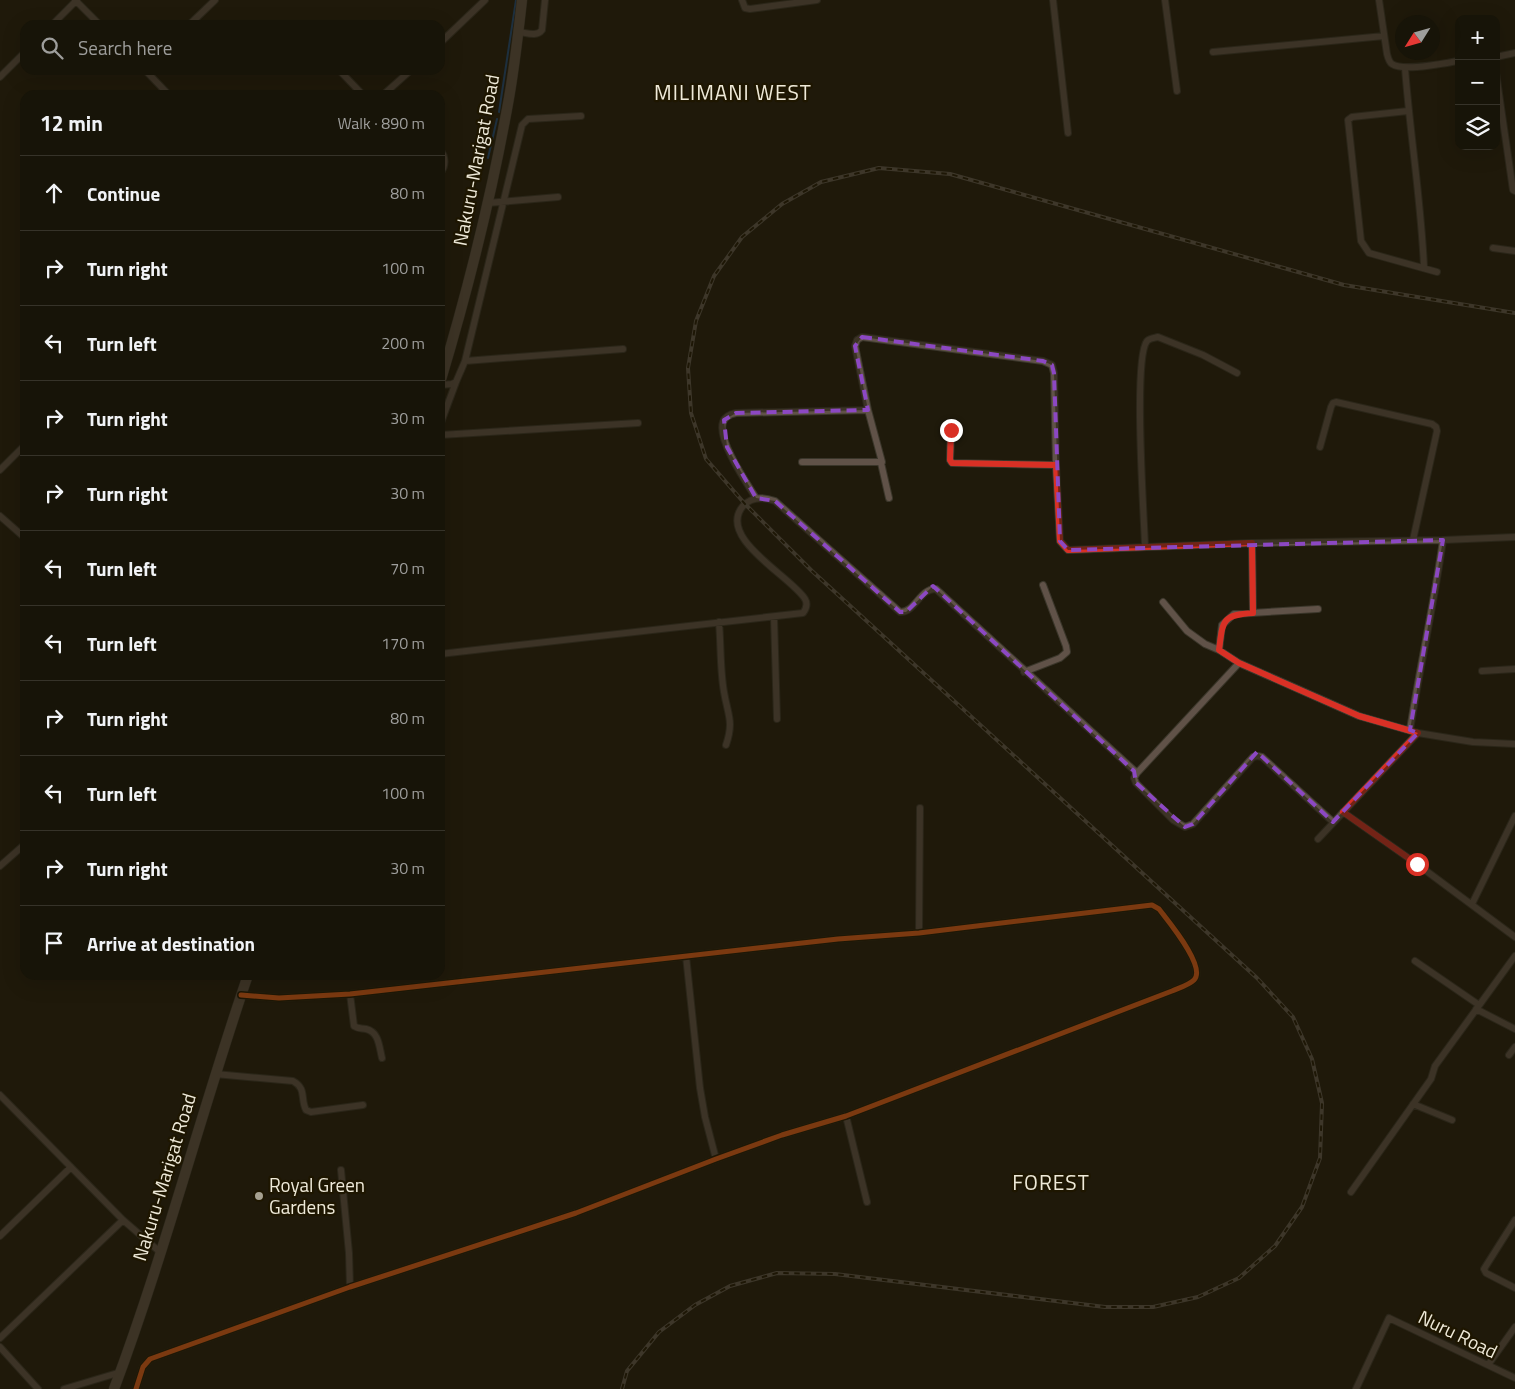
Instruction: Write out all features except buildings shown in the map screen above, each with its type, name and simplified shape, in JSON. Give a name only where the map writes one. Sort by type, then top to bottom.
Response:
[{"type":"main road","name":"Nakuru-Marigat Road","points":[[445,366],[488,203],[507,107],[522,0]]},
{"type":"main road","name":"Nakuru-Marigat Road","points":[[114,1389],[160,1252],[246,980]]},
{"type":"street","points":[[57,20],[76,0],[95,20]]},
{"type":"street","points":[[194,20],[215,0]]},
{"type":"street","points":[[445,38],[485,0]]},
{"type":"street","points":[[519,32],[538,35],[541,33],[545,0]]},
{"type":"street","points":[[742,0],[746,8],[750,9],[817,0]]},
{"type":"street","points":[[1053,0],[1068,133]]},
{"type":"street","points":[[1165,0],[1177,91]]},
{"type":"street","points":[[1379,0],[1384,36],[1390,62],[1394,66],[1405,68],[1455,62]]},
{"type":"street","points":[[1213,52],[1384,36]]},
{"type":"street","points":[[1500,56],[1515,53]]},
{"type":"street","points":[[0,78],[20,57]]},
{"type":"street","points":[[1405,68],[1408,111],[1422,219],[1424,267]]},
{"type":"street","points":[[150,75],[164,90]]},
{"type":"street","points":[[344,75],[357,90]]},
{"type":"street","points":[[389,90],[406,75]]},
{"type":"street","points":[[1500,101],[1513,190],[1515,191]]},
{"type":"street","points":[[1408,111],[1352,117],[1348,120],[1347,126],[1361,241],[1369,253],[1437,272]]},
{"type":"street","points":[[445,412],[465,361],[505,203],[522,125],[528,119],[580,116]]},
{"type":"street","points":[[488,203],[558,197]]},
{"type":"street","points":[[1493,248],[1515,251]]},
{"type":"street","points":[[1145,546],[1140,392],[1143,354],[1147,342],[1152,338],[1158,337],[1203,355],[1237,373]]},
{"type":"street","points":[[889,498],[881,463],[883,460],[868,410],[855,346],[860,338],[1049,363],[1052,365],[1054,373],[1060,541],[1068,550],[1145,546],[1515,537]]},
{"type":"street","points":[[465,361],[623,349]]},
{"type":"street","points":[[445,384],[456,382]]},
{"type":"street","points":[[1320,447],[1331,407],[1336,402],[1432,424],[1436,427],[1413,540]]},
{"type":"street","points":[[756,498],[723,436],[723,424],[726,417],[736,413],[868,410]]},
{"type":"street","points":[[445,435],[638,422]]},
{"type":"street","points":[[951,430],[950,460],[952,463],[1056,465]]},
{"type":"street","points":[[0,470],[20,449]]},
{"type":"street","points":[[802,462],[881,463]]},
{"type":"street","points":[[445,653],[803,613],[806,608],[806,601],[798,591],[749,546],[738,529],[738,518],[745,504],[756,498],[766,498],[775,502],[900,612],[906,612],[928,590],[936,589],[1024,672],[1137,773]]},
{"type":"street","points":[[0,516],[20,534]]},
{"type":"street","points":[[1410,730],[1420,666],[1435,600],[1444,540]]},
{"type":"street","points":[[1252,543],[1253,613]]},
{"type":"street","points":[[1024,672],[1060,658],[1066,652],[1066,646],[1043,585]]},
{"type":"street","points":[[1163,602],[1187,631],[1206,644],[1239,663],[1359,716],[1418,733],[1473,742],[1515,744]]},
{"type":"street","points":[[1219,650],[1222,626],[1234,614],[1318,609]]},
{"type":"street","points":[[774,616],[777,719]]},
{"type":"street","points":[[719,622],[724,692],[731,721],[731,731],[726,745]]},
{"type":"street","points":[[1239,663],[1137,773],[1134,778],[1136,783],[1173,820],[1185,827],[1193,824],[1253,757],[1257,756],[1262,757],[1332,822]]},
{"type":"street","points":[[1482,670],[1515,668]]},
{"type":"street","points":[[1318,839],[1418,733]]},
{"type":"street","points":[[919,933],[920,808]]},
{"type":"street","points":[[1343,812],[1515,937]]},
{"type":"street","points":[[1472,904],[1515,816]]},
{"type":"street","points":[[0,866],[20,848]]},
{"type":"street","points":[[136,1389],[143,1367],[150,1359],[350,1287],[562,1218],[782,1135],[846,1116],[1172,991],[1193,981],[1197,975],[1196,964],[1191,952],[1159,909],[1152,906],[350,994],[279,998],[241,995]]},
{"type":"street","points":[[686,956],[700,1088],[716,1159]]},
{"type":"street","points":[[1351,1192],[1431,1079],[1435,1066],[1515,956]]},
{"type":"street","points":[[1415,961],[1478,1007],[1515,1028]]},
{"type":"street","points":[[350,994],[354,1026],[372,1031],[375,1034],[382,1058]]},
{"type":"street","points":[[1509,1055],[1515,1047]]},
{"type":"street","points":[[215,1074],[293,1081],[301,1088],[303,1104],[306,1110],[311,1112],[362,1105]]},
{"type":"street","points":[[0,1095],[123,1220],[160,1252]]},
{"type":"street","points":[[1413,1104],[1452,1120]]},
{"type":"street","points":[[846,1116],[854,1157],[867,1202]]},
{"type":"street","points":[[0,1236],[71,1167]]},
{"type":"street","points":[[341,1170],[349,1253],[350,1287]]},
{"type":"street","points":[[0,1338],[123,1220]]},
{"type":"street","points":[[1515,1220],[1484,1269],[1486,1273],[1515,1288]]},
{"type":"street","name":"Nuru Road","points":[[1356,1389],[1389,1318],[1515,1378]]},
{"type":"street","points":[[1488,1365],[1515,1327]]},
{"type":"street","points":[[0,1347],[38,1389]]},
{"type":"street","points":[[64,1389],[120,1372]]},
{"type":"highlighted area","points":[[862,337],[1043,361],[1052,365],[1054,373],[1060,541],[1068,550],[1443,540],[1410,730],[1418,733],[1333,822],[1257,752],[1193,824],[1185,827],[1136,783],[1134,771],[933,586],[906,612],[900,612],[775,501],[756,498],[727,447],[724,420],[736,413],[868,410],[855,346]]},
{"type":"waterway","points":[[499,112],[516,0]]},
{"type":"waterway","points":[[488,158],[497,119]]},
{"type":"railway","points":[[622,1389],[627,1371],[659,1332],[695,1305],[730,1286],[777,1273],[835,1274],[1105,1307],[1153,1307],[1198,1297],[1239,1278],[1275,1246],[1302,1207],[1320,1158],[1322,1103],[1312,1059],[1293,1017],[1257,978],[812,571],[745,504],[706,459],[691,413],[688,368],[696,321],[714,276],[742,237],[782,204],[821,182],[879,168],[950,174],[1344,285],[1515,313]]},
{"type":"cycle path","points":[[136,1389],[143,1367],[150,1359],[350,1287],[576,1213],[782,1135],[846,1116],[1181,988],[1194,980],[1197,974],[1185,944],[1159,909],[1152,905],[919,933],[838,939],[350,994],[279,998],[241,995]]},
{"type":"place","name":"Royal Green Gardens","points":[[259,1196]]},
{"type":"district","name":"MILIMANI WEST","points":[[733,93]]},
{"type":"district","name":"FOREST","points":[[1051,1183]]},
{"type":"route","points":[[951,430],[950,460],[952,463],[1056,465],[1060,541],[1068,550],[1252,543],[1253,613],[1234,614],[1227,619],[1222,626],[1219,650],[1239,663],[1359,716],[1418,733],[1343,812],[1417,864]]}]
